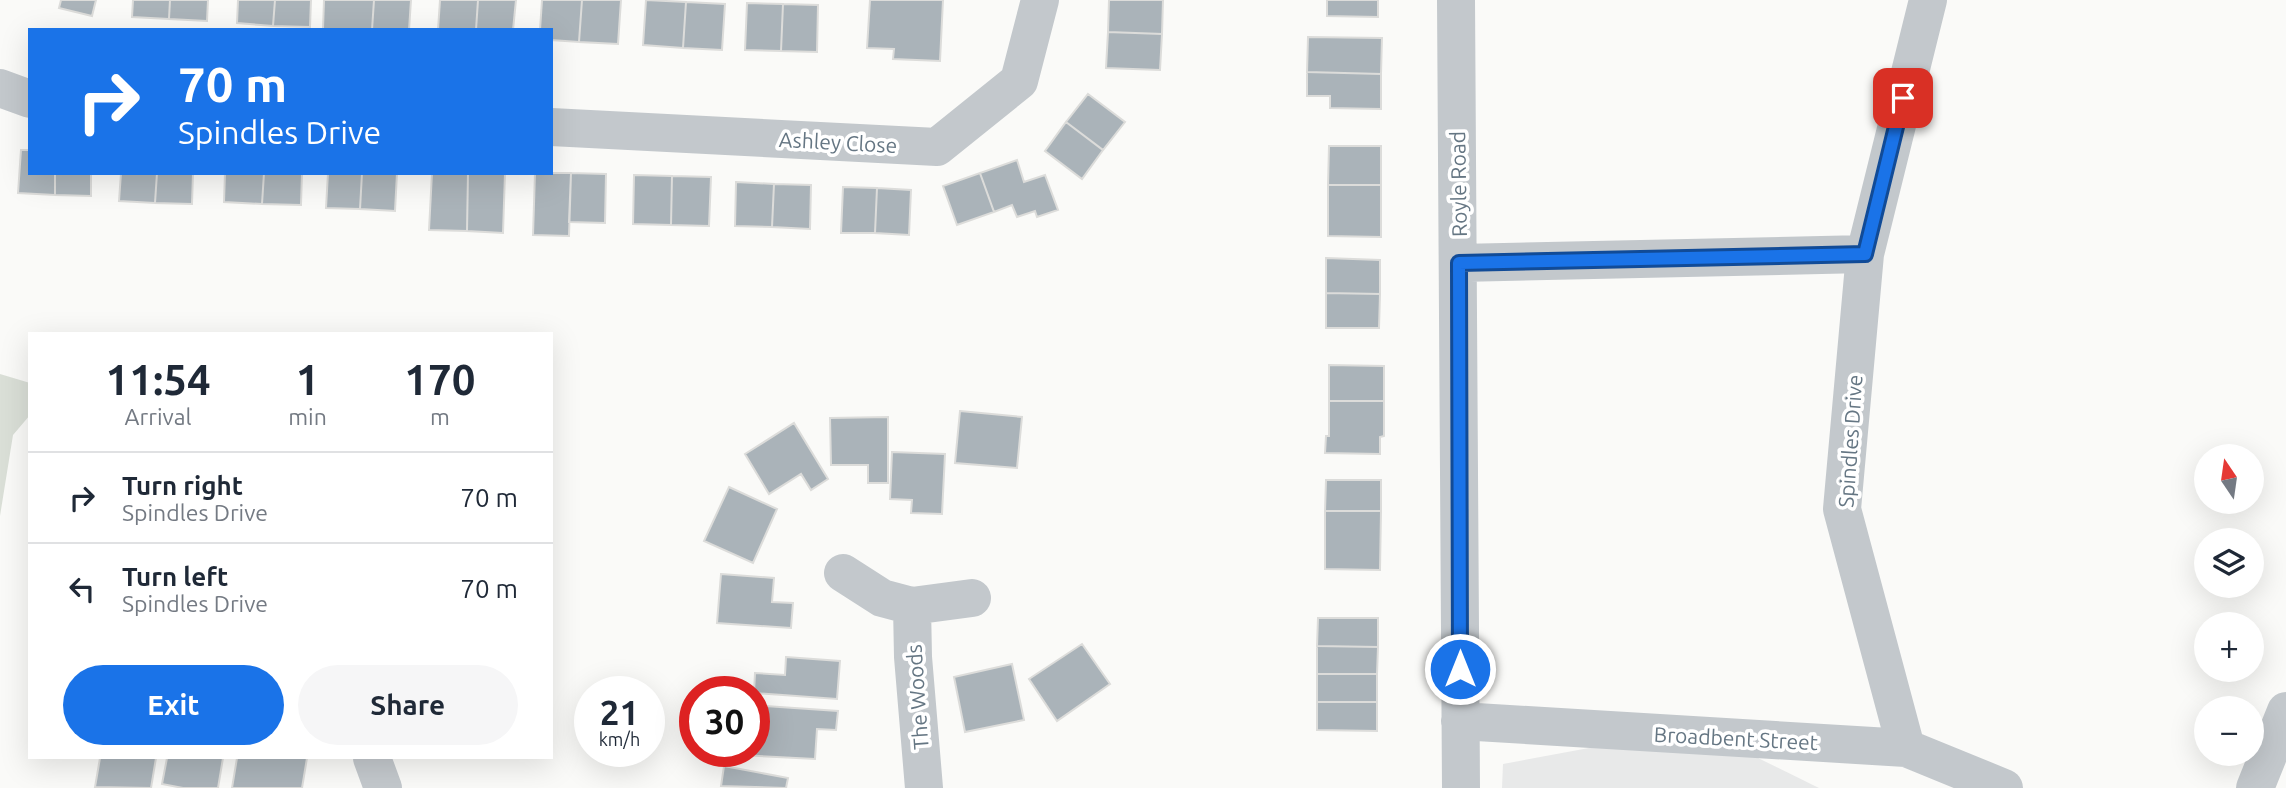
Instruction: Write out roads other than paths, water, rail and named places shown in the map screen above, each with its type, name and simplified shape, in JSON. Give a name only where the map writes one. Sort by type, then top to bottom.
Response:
[{"type":"street","name":"Ashley Close","points":[[553,127],[937,147],[1019,81],[1040,0]]},
{"type":"street","name":"Royle Road","points":[[1456,0],[1461,788]]},
{"type":"street","name":"Spindles Drive","points":[[1906,748],[1842,509],[1865,254],[1928,0]]},
{"type":"street","points":[[0,88],[28,98]]},
{"type":"street","points":[[1459,263],[1865,254]]},
{"type":"street","points":[[844,573],[882,598],[912,606],[972,598]]},
{"type":"street","name":"The Woods","points":[[912,606],[913,657],[924,788]]},
{"type":"street","points":[[2255,788],[2286,711]]},
{"type":"street","name":"Broadbent Street","points":[[1460,721],[1906,748],[2004,788]]},
{"type":"street","points":[[372,759],[383,788]]}]
